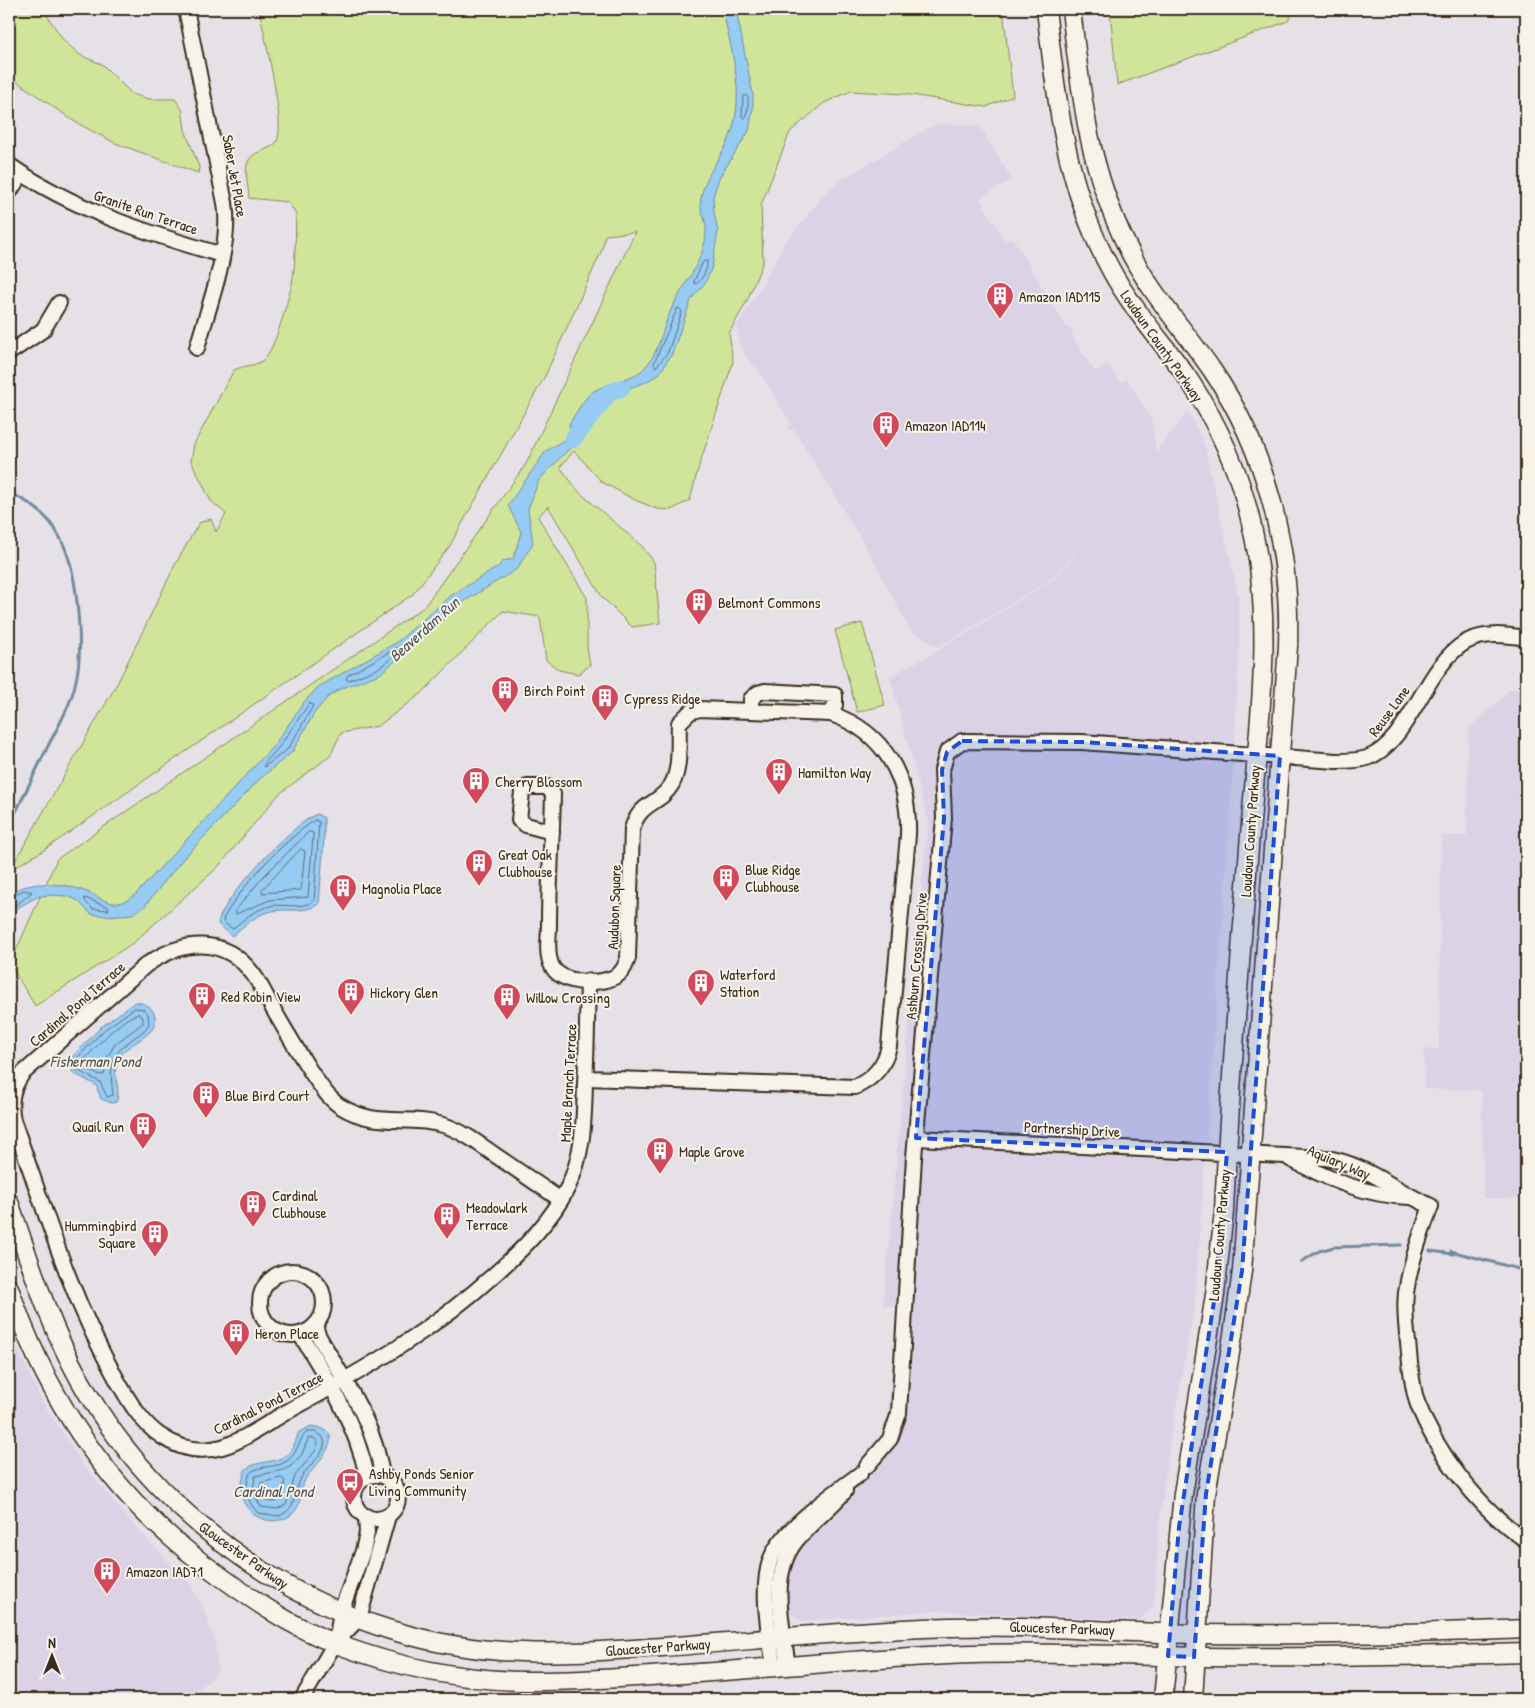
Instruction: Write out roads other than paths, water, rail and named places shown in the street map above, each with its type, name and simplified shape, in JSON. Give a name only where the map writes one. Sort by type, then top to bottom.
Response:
[{"type":"main road","name":"Loudoun County Parkway","points":[[1046,9],[1061,130],[1072,176],[1086,219],[1121,287],[1191,383],[1221,437],[1243,494],[1257,551],[1264,610],[1263,663],[1218,1261],[1183,1494],[1163,1699]]},
{"type":"main road","name":"Loudoun County Parkway","points":[[1071,9],[1085,124],[1106,199],[1145,280],[1224,390],[1252,443],[1265,482],[1281,546],[1288,606],[1288,646],[1238,1308],[1206,1494],[1192,1699]]},
{"type":"main road","name":"Gloucester Parkway","points":[[9,1202],[64,1350],[102,1415],[130,1454],[163,1492],[223,1543],[299,1592],[359,1618],[433,1641],[490,1650],[521,1652],[617,1650],[778,1638],[990,1626],[1196,1634],[1368,1634],[1526,1629]]},
{"type":"main road","name":"Gloucester Parkway","points":[[9,1288],[23,1330],[40,1367],[87,1447],[141,1510],[181,1547],[266,1609],[336,1644],[422,1668],[502,1680],[594,1680],[975,1654],[1350,1658],[1526,1653]]},
{"type":"street","name":"Saber Jet Place","points":[[186,9],[226,208],[227,235],[197,348]]},
{"type":"street","name":"Granite Run Terrace","points":[[9,166],[107,218],[140,231],[222,255]]},
{"type":"street","points":[[9,193],[21,174]]},
{"type":"street","points":[[9,353],[43,330],[59,303]]},
{"type":"street","name":"Reuse Lane","points":[[1256,754],[1336,761],[1368,758],[1390,742],[1441,666],[1459,648],[1484,636],[1526,638]]},
{"type":"street","points":[[586,1078],[855,1087],[864,1083],[876,1073],[887,1056],[908,827],[906,805],[897,772],[885,751],[870,734],[859,726],[831,714],[836,705],[836,695],[758,693],[751,699],[751,710]]},
{"type":"street","name":"Audubon Square","points":[[552,832],[548,955],[551,965],[557,974],[576,980],[610,979],[624,970],[628,958],[632,829],[636,816],[672,785],[676,774],[679,723],[690,712],[699,709],[831,714]]},
{"type":"street","name":"Ashburn Crossing Drive","points":[[867,1466],[890,1439],[899,1413],[916,1138],[944,818],[942,770],[947,752],[962,741],[1082,742],[1256,754]]},
{"type":"street","name":"Cardinal Pond Terrace","points":[[346,1380],[225,1447],[190,1449],[175,1444],[152,1430],[126,1397],[99,1348],[76,1297],[13,1120],[10,1106],[12,1094],[22,1074],[146,965],[164,952],[196,945],[209,946],[229,952],[242,962],[253,975],[318,1082],[338,1105],[370,1119],[389,1122],[420,1121],[442,1125],[459,1131],[561,1200]]},
{"type":"street","name":"Maple Branch Terrace","points":[[346,1380],[421,1334],[453,1310],[516,1255],[561,1200],[580,1156],[583,1140],[588,981]]},
{"type":"street","name":"Partnership Drive","points":[[916,1138],[1227,1152]]},
{"type":"street","name":"Aquiary Way","points":[[1227,1152],[1326,1158],[1348,1163],[1371,1172],[1410,1197],[1431,1206],[1414,1256],[1406,1295],[1405,1318],[1411,1370],[1417,1401],[1431,1432],[1461,1480],[1495,1514],[1526,1540]]},
{"type":"street","name":"Aquiary Way","points":[[1287,1157],[1351,1188],[1390,1197],[1410,1197]]},
{"type":"street","points":[[300,1271],[317,1282],[324,1300],[324,1309],[315,1325],[300,1334],[290,1335],[276,1331],[265,1321],[260,1312],[260,1293],[272,1276],[280,1272],[300,1271]]},
{"type":"street","points":[[315,1325],[318,1335],[363,1410],[374,1438],[382,1475]]},
{"type":"street","points":[[300,1334],[332,1388],[355,1433],[367,1476]]},
{"type":"street","points":[[778,1638],[779,1580],[785,1558],[797,1539],[832,1506],[860,1474],[820,1503],[783,1539],[772,1555],[766,1581],[778,1638],[781,1668]]},
{"type":"street","points":[[302,1699],[336,1644],[359,1618],[376,1561],[382,1531],[388,1516],[396,1508],[398,1492],[394,1482],[382,1475],[367,1476],[356,1487],[354,1496],[356,1506],[366,1516],[377,1519],[388,1516]]},
{"type":"street","points":[[336,1644],[341,1611],[363,1551],[367,1533],[366,1516]]},
{"type":"water","points":[[723,9],[736,9],[753,95],[753,109],[749,131],[719,178],[713,197],[718,231],[712,267],[705,283],[691,300],[672,354],[659,374],[646,382],[613,394],[601,402],[574,444],[539,480],[528,509],[533,543],[517,569],[465,601],[380,674],[340,689],[328,697],[315,712],[292,752],[260,779],[183,859],[144,907],[133,914],[105,916],[91,914],[77,900],[66,896],[48,895],[37,897],[19,907],[9,919],[9,893],[37,884],[68,886],[115,903],[124,901],[136,894],[275,744],[304,702],[318,687],[397,642],[453,594],[498,567],[503,561],[513,559],[521,532],[508,505],[546,451],[564,440],[571,431],[569,424],[590,394],[600,388],[637,374],[648,364],[658,346],[670,312],[701,254],[706,233],[701,209],[702,193],[707,179],[729,139],[737,106],[736,74]]},
{"type":"water","points":[[317,814],[324,818],[319,904],[308,909],[278,910],[266,913],[250,921],[232,936],[218,924],[231,898],[276,846],[306,820]]},
{"type":"water","name":"Fisherman Pond","points":[[135,1002],[145,1004],[152,1010],[155,1023],[148,1034],[125,1050],[117,1064],[118,1097],[116,1102],[112,1103],[101,1099],[96,1085],[73,1073],[69,1060],[101,1027]]},
{"type":"water","name":"Cardinal Pond","points":[[311,1426],[323,1429],[329,1435],[330,1442],[322,1458],[305,1480],[295,1511],[283,1519],[274,1521],[258,1517],[251,1512],[242,1498],[241,1487],[245,1470],[256,1464],[275,1460],[286,1455],[292,1448],[299,1432]]},
{"type":"waterway","name":"Beaverdam Run","points":[[573,439],[609,393],[621,388]]},
{"type":"waterway","points":[[9,493],[27,502],[42,513],[62,541],[73,575],[80,640],[77,676],[70,700],[9,826]]},
{"type":"waterway","points":[[1301,1262],[1319,1251],[1334,1247],[1401,1245]]},
{"type":"waterway","points":[[1430,1251],[1454,1254]]},
{"type":"waterway","points":[[1451,1251],[1526,1271]]},
{"type":"place","name":"Amazon IAD115","points":[[1000,320]]},
{"type":"place","name":"Amazon IAD114","points":[[886,449]]},
{"type":"place","name":"Belmont Commons","points":[[699,626]]},
{"type":"place","name":"Birch Point","points":[[505,714]]},
{"type":"place","name":"Cypress Ridge","points":[[605,722]]},
{"type":"place","name":"Hamilton Way","points":[[779,796]]},
{"type":"place","name":"Cherry Blossom","points":[[476,805]]},
{"type":"place","name":"Great Oak Clubhouse","points":[[479,887]]},
{"type":"place","name":"Blue Ridge Clubhouse","points":[[726,902]]},
{"type":"place","name":"Magnolia Place","points":[[343,912]]},
{"type":"place","name":"Waterford Station","points":[[701,1007]]},
{"type":"place","name":"Hickory Glen","points":[[351,1016]]},
{"type":"place","name":"Red Robin View","points":[[202,1020]]},
{"type":"place","name":"Willow Crossing","points":[[507,1021]]},
{"type":"place","name":"Blue Bird Court","points":[[206,1119]]},
{"type":"place","name":"Quail Run","points":[[143,1150]]},
{"type":"place","name":"Maple Grove","points":[[660,1175]]},
{"type":"place","name":"Cardinal Clubhouse","points":[[253,1228]]},
{"type":"place","name":"Meadowlark Terrace","points":[[447,1240]]},
{"type":"place","name":"Hummingbird Square","points":[[155,1258]]},
{"type":"place","name":"Heron Place","points":[[236,1357]]},
{"type":"place","name":"Ashby Ponds Senior Living Community","points":[[350,1506]]},
{"type":"place","name":"Amazon IAD71","points":[[107,1595]]}]
